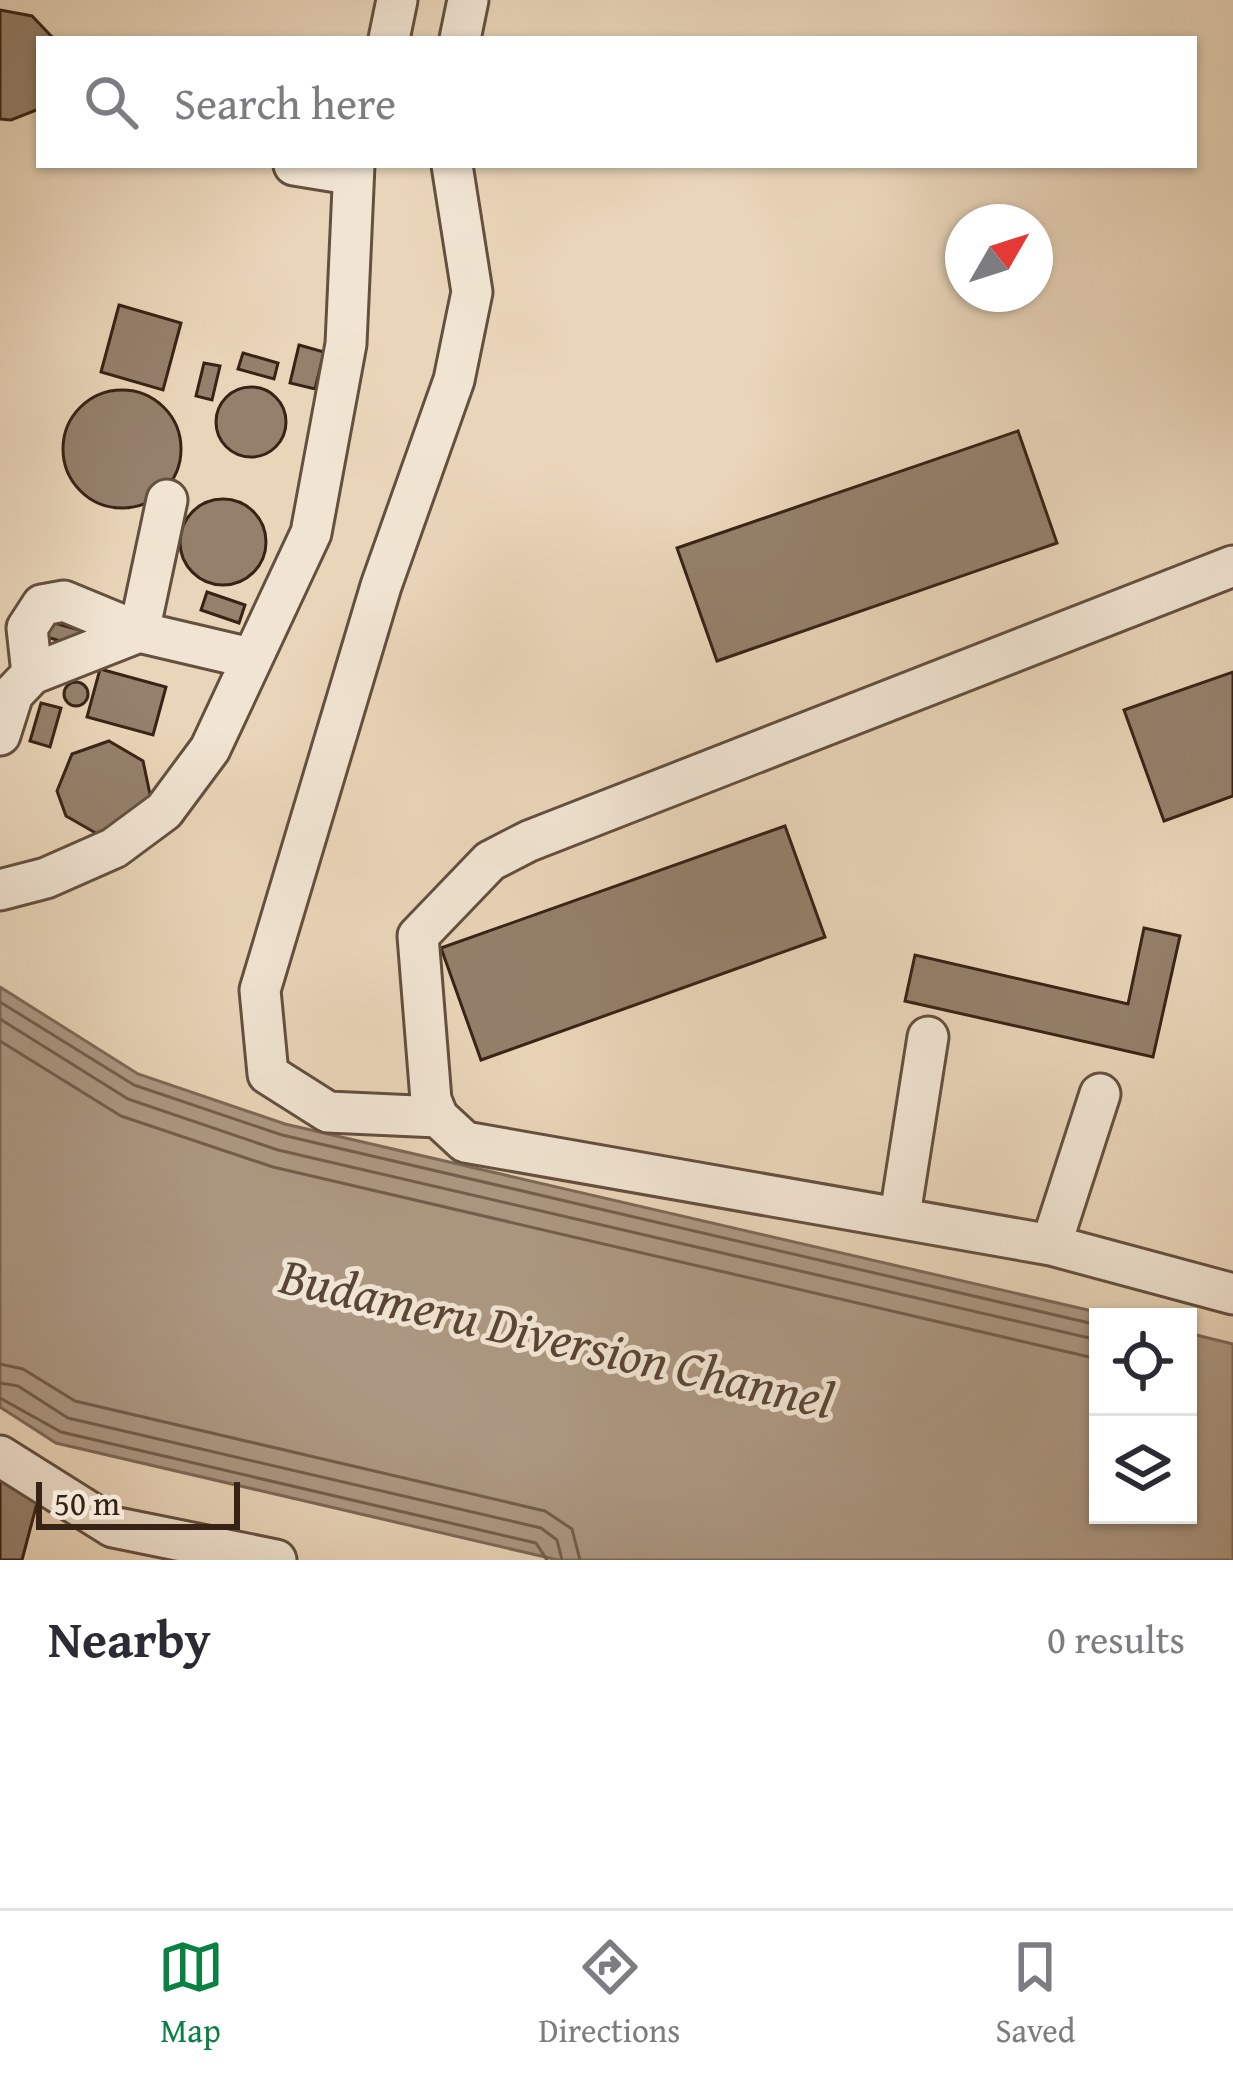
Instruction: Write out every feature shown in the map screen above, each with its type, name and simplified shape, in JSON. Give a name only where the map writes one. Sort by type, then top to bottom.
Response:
[{"type":"lane","points":[[390,36],[397,0]]},
{"type":"lane","points":[[461,36],[468,0]]},
{"type":"lane","points":[[312,168],[337,172],[346,168]]},
{"type":"lane","points":[[0,890],[46,878],[114,848],[164,811],[210,748],[310,533],[346,344],[352,168]]},
{"type":"lane","points":[[452,168],[472,292],[454,380],[381,586],[260,990],[268,1074],[328,1112],[437,1117],[465,1142],[484,1147],[900,1215],[1051,1245],[1233,1294]]},
{"type":"lane","points":[[139,632],[167,500]]},
{"type":"lane","points":[[437,1117],[418,936],[490,861],[550,832],[1233,566]]},
{"type":"lane","points":[[32,674],[27,628],[41,605],[64,601],[139,632],[250,658]]},
{"type":"lane","points":[[0,735],[13,694],[32,674],[139,632]]},
{"type":"lane","points":[[900,1215],[928,1037]]},
{"type":"lane","points":[[1051,1245],[1100,1094]]},
{"type":"lane","points":[[0,1456],[110,1544],[276,1560]]},
{"type":"water","name":"Budameru Diversion Channel","points":[[0,987],[138,1074],[285,1124],[1089,1310],[1089,1524],[1197,1524],[1197,1335],[1233,1344],[1233,1560],[558,1560],[56,1443],[0,1407]]},
{"type":"building","points":[[0,10],[32,16],[51,36],[36,36],[36,110],[0,119]]},
{"type":"building","points":[[119,305],[181,323],[163,390],[101,372]]},
{"type":"building","points":[[299,345],[324,352],[315,389],[290,383]]},
{"type":"building","points":[[243,353],[278,363],[274,379],[238,369]]},
{"type":"building","points":[[204,363],[220,366],[212,400],[196,396]]},
{"type":"building","points":[[251,387],[276,397],[286,422],[276,447],[251,457],[226,447],[216,422],[226,397]]},
{"type":"building","points":[[122,390],[145,394],[164,407],[177,426],[181,449],[177,472],[164,491],[145,504],[122,508],[99,504],[80,491],[67,472],[63,449],[67,426],[80,407],[99,394]]},
{"type":"building","points":[[1018,431],[1057,543],[717,661],[677,548]]},
{"type":"building","points":[[223,499],[254,511],[266,542],[254,573],[223,585],[192,573],[180,542],[192,511]]},
{"type":"building","points":[[207,592],[245,605],[239,623],[201,610]]},
{"type":"building","points":[[51,622],[83,631],[79,647],[47,637]]},
{"type":"building","points":[[100,669],[166,687],[153,735],[87,717]]},
{"type":"building","points":[[1233,672],[1233,796],[1164,821],[1124,710]]},
{"type":"building","points":[[76,682],[88,694],[76,706],[64,694]]},
{"type":"building","points":[[41,703],[61,708],[50,747],[30,741]]},
{"type":"building","points":[[109,741],[143,761],[151,799],[101,836],[66,816],[57,791],[72,754]]},
{"type":"building","points":[[785,826],[825,937],[481,1060],[441,948]]},
{"type":"building","points":[[1144,928],[1180,936],[1153,1057],[905,1001],[915,955],[1128,1004]]},
{"type":"building","points":[[0,1477],[41,1488],[22,1560],[0,1560]]}]
